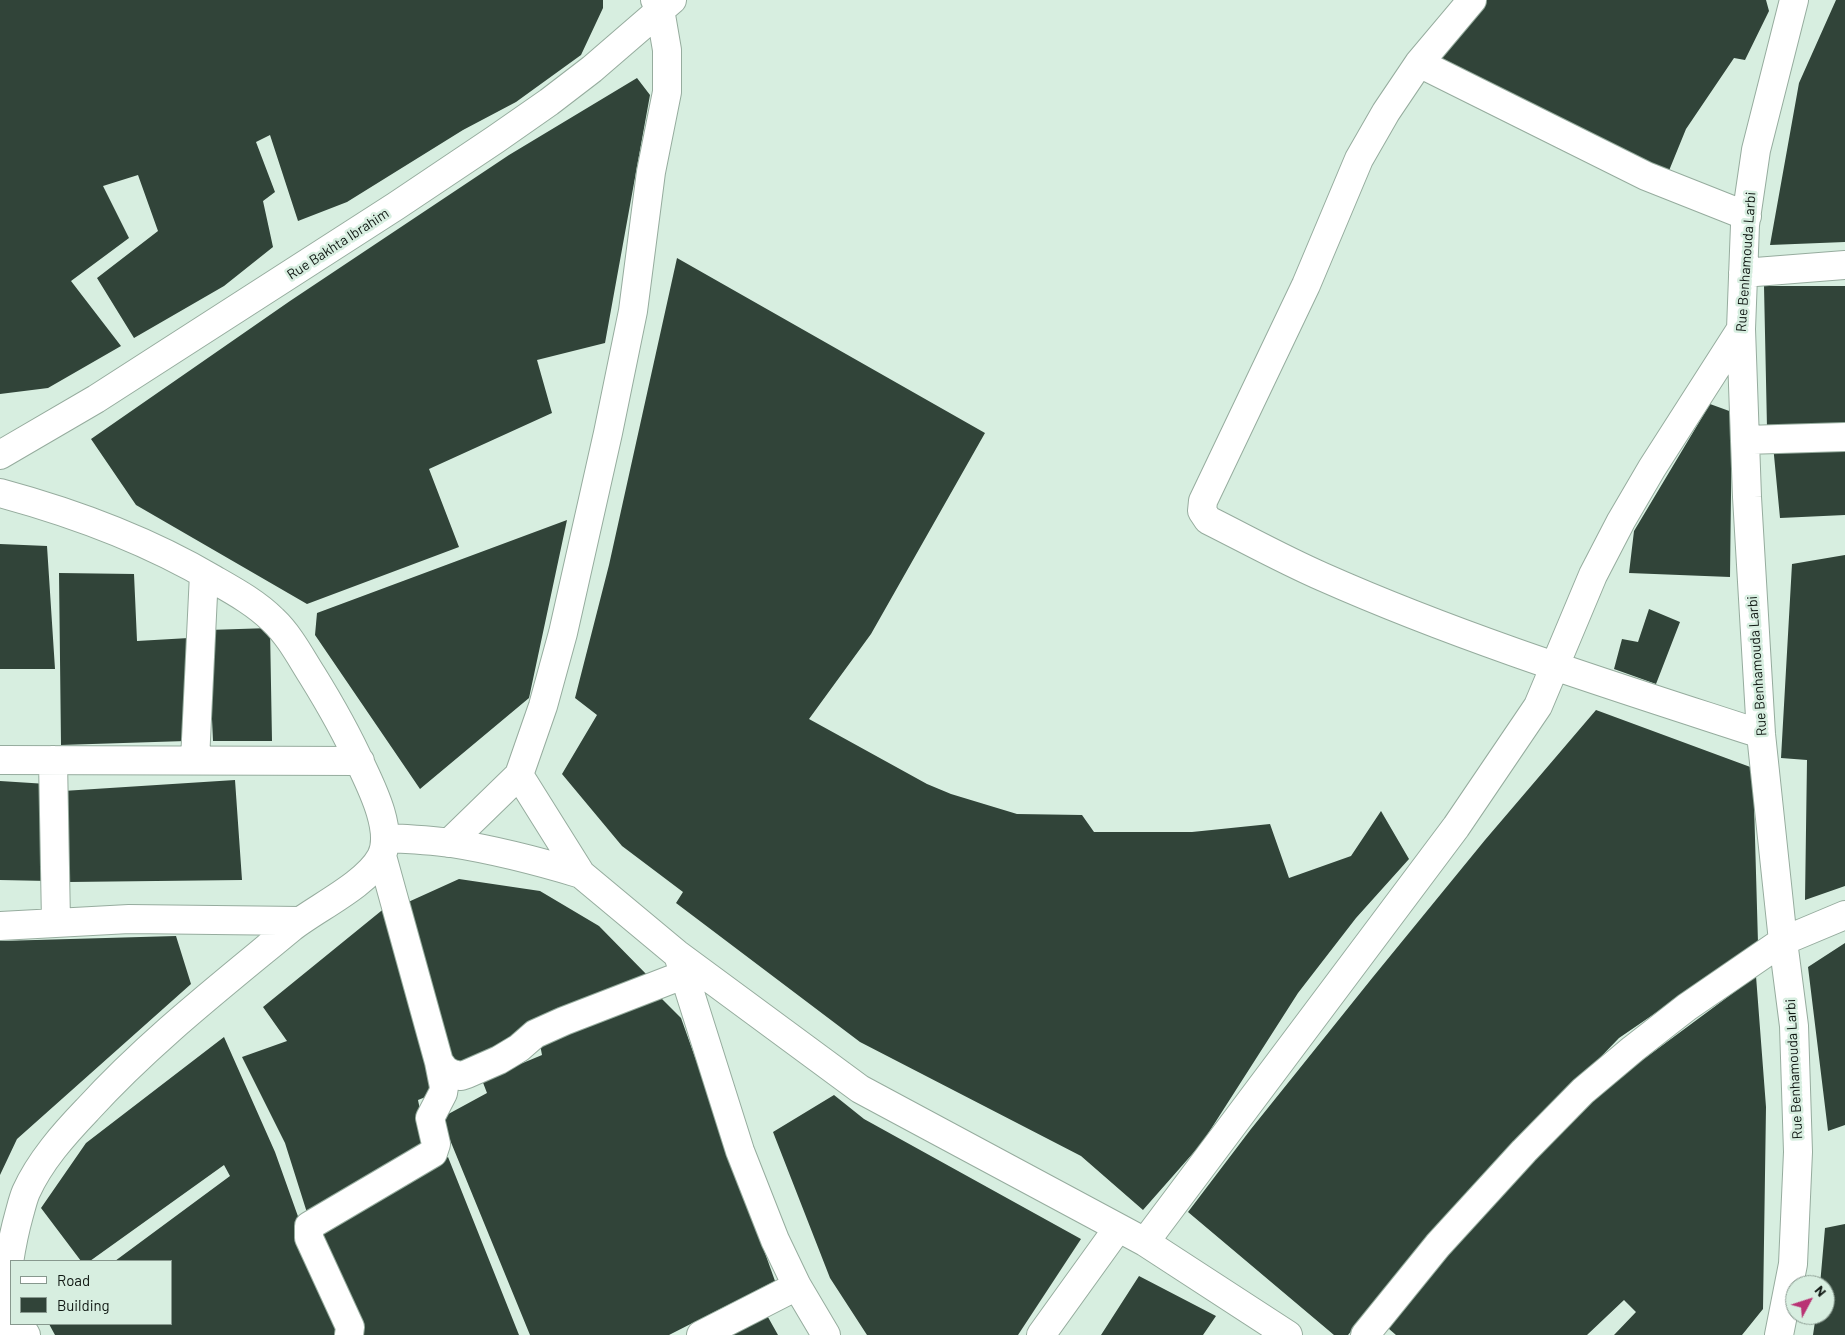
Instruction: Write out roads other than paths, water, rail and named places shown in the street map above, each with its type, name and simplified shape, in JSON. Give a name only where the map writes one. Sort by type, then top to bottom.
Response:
[{"type":"street","points":[[1472,0],[1419,63],[1386,112],[1359,159],[1306,286],[1203,501],[1202,511],[1208,520],[1322,577],[1400,609],[1556,667],[1761,734]]},
{"type":"street","name":"Rue Benhamouda Larbi","points":[[1779,1335],[1792,1264],[1798,1152],[1794,1026],[1761,734],[1741,329],[1747,216],[1756,150],[1794,0]]},
{"type":"street","points":[[449,843],[520,775],[543,706],[562,632],[608,433],[633,311],[651,172],[667,92],[668,50],[662,3]]},
{"type":"street","name":"Rue Bakhta Ibrahim","points":[[0,455],[96,399],[396,206],[488,144],[549,102],[592,68],[662,3]]},
{"type":"street","points":[[1419,63],[1646,176],[1747,216]]},
{"type":"street","points":[[1743,273],[1845,265]]},
{"type":"street","points":[[1145,1242],[1456,827],[1538,706],[1593,575],[1621,521],[1652,468],[1741,329]]},
{"type":"street","points":[[1745,440],[1845,437]]},
{"type":"street","points":[[0,493],[70,514],[146,544],[184,562],[262,610],[276,622],[290,640],[333,710],[360,761],[375,795],[384,847],[444,1087],[440,1101],[430,1118],[436,1144],[433,1153],[309,1226],[309,1238],[350,1327],[349,1335]]},
{"type":"street","points":[[195,760],[204,574]]},
{"type":"street","points":[[0,760],[360,761]]},
{"type":"street","points":[[53,760],[56,922]]},
{"type":"street","points":[[520,775],[581,874],[680,964],[860,1089],[1145,1242],[1288,1335]]},
{"type":"street","points":[[384,847],[449,843],[518,856],[581,874]]},
{"type":"street","points":[[0,1335],[8,1304],[10,1254],[25,1193],[40,1167],[65,1134],[105,1090],[163,1035],[300,922],[362,879],[373,868],[384,847]]},
{"type":"street","points":[[1365,1335],[1438,1245],[1524,1151],[1583,1091],[1687,1007],[1783,941],[1845,916]]},
{"type":"street","points":[[0,926],[129,919],[300,922]]},
{"type":"street","points":[[439,1062],[445,1070],[452,1074],[461,1076],[466,1074],[499,1060],[519,1048],[535,1034],[680,964]]},
{"type":"street","points":[[680,964],[740,1151],[775,1240],[797,1286],[826,1335]]},
{"type":"street","points":[[1041,1335],[1118,1228]]},
{"type":"street","points":[[701,1335],[797,1286]]}]
